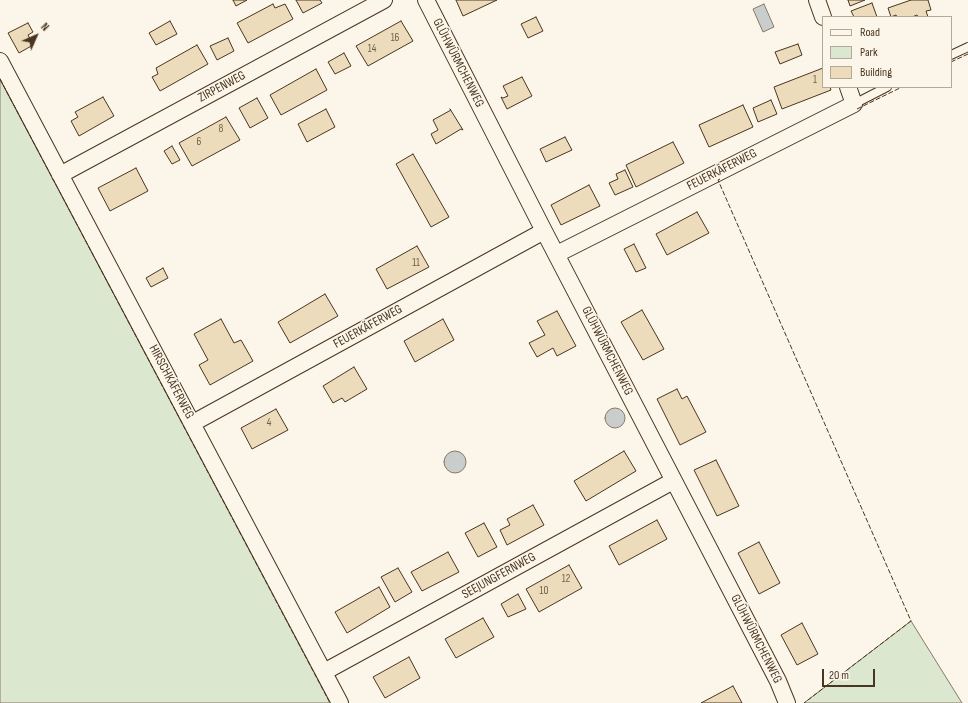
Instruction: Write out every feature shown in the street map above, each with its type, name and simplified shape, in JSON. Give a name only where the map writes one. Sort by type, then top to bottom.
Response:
[{"type":"street","name":"ZIRPENWEG","points":[[60,175],[384,0]]},
{"type":"street","name":"GLÜHWÜRMCHENWEG","points":[[426,0],[673,481],[778,681],[787,703]]},
{"type":"street","points":[[817,0],[823,16]]},
{"type":"street","name":"HIRSCHKÄFERWEG","points":[[0,61],[340,703]]},
{"type":"street","points":[[848,88],[854,104]]},
{"type":"street","name":"FEUERKÄFERWEG","points":[[557,254],[854,104]]},
{"type":"street","name":"FEUERKÄFERWEG","points":[[193,423],[544,231]]},
{"type":"street","name":"SEEJUNGFERNWEG","points":[[324,672],[673,481]]},
{"type":"lane","points":[[952,55],[968,47]]},
{"type":"lane","name":"FEUERKÄFERWEG","points":[[854,104],[885,88]]},
{"type":"green space","points":[[0,79],[62,195],[333,703],[0,703]]},
{"type":"green space","points":[[911,621],[962,703],[804,703]]},
{"type":"shaded area","points":[[764,4],[774,27],[763,32],[753,9]]},
{"type":"shaded area","points":[[615,408],[622,411],[625,418],[622,425],[615,428],[608,425],[605,418],[608,411]]},
{"type":"shaded area","points":[[455,451],[463,454],[466,462],[463,470],[455,473],[447,470],[444,462],[447,454]]},
{"type":"building","points":[[233,0],[247,0],[236,6]]},
{"type":"building","points":[[296,0],[320,0],[322,3],[303,13]]},
{"type":"building","points":[[456,0],[497,0],[463,16]]},
{"type":"building","points":[[848,0],[865,0],[850,6]]},
{"type":"building","points":[[911,0],[928,0],[931,10],[926,11],[928,16],[891,16],[888,8]]},
{"type":"building","points":[[872,3],[877,16],[854,16],[851,11]]},
{"type":"building","points":[[273,4],[275,8],[285,4],[293,19],[248,43],[237,23]]},
{"type":"building","points":[[536,17],[543,31],[528,38],[521,24]]},
{"type":"building","points":[[170,21],[177,34],[156,45],[149,33]]},
{"type":"building","points":[[401,21],[413,41],[368,66],[356,46]]},
{"type":"building","points":[[28,23],[33,32],[28,35],[33,45],[19,53],[8,33]]},
{"type":"building","points":[[228,38],[234,51],[217,60],[210,46]]},
{"type":"building","points":[[798,44],[802,55],[780,64],[775,52]]},
{"type":"building","points":[[197,45],[208,64],[160,91],[152,77],[158,74],[156,68]]},
{"type":"building","points":[[344,53],[351,66],[335,74],[328,62]]},
{"type":"building","points":[[822,68],[822,88],[830,88],[831,90],[782,109],[774,87]]},
{"type":"building","points":[[316,69],[327,90],[281,115],[270,95]]},
{"type":"building","points":[[522,77],[532,96],[507,109],[501,97],[503,98],[508,96],[503,86]]},
{"type":"building","points":[[103,97],[114,116],[79,136],[71,121],[78,117],[75,112]]},
{"type":"building","points":[[257,98],[268,118],[250,128],[239,108]]},
{"type":"building","points":[[771,100],[777,114],[758,122],[753,108]]},
{"type":"building","points":[[743,105],[753,127],[709,147],[699,125]]},
{"type":"building","points":[[326,109],[335,127],[307,142],[298,124]]},
{"type":"building","points":[[451,110],[463,130],[461,129],[436,144],[431,134],[438,130],[433,120]]},
{"type":"building","points":[[226,117],[240,140],[192,166],[179,143]]},
{"type":"building","points":[[565,137],[572,150],[546,162],[540,149]]},
{"type":"building","points":[[673,142],[684,163],[636,187],[626,165]]},
{"type":"building","points":[[172,146],[180,160],[172,164],[164,151]]},
{"type":"building","points":[[413,154],[449,217],[431,227],[396,164]]},
{"type":"building","points":[[136,168],[148,191],[110,211],[98,188]]},
{"type":"building","points":[[625,170],[633,187],[615,195],[609,183],[618,179],[616,174]]},
{"type":"building","points":[[589,185],[600,206],[561,225],[551,205]]},
{"type":"building","points":[[697,212],[709,233],[667,255],[656,234]]},
{"type":"building","points":[[634,244],[646,268],[636,272],[624,249]]},
{"type":"building","points":[[417,246],[429,267],[387,289],[376,269]]},
{"type":"building","points":[[163,268],[168,278],[151,287],[146,278]]},
{"type":"building","points":[[325,294],[338,316],[290,343],[278,322]]},
{"type":"building","points":[[642,310],[664,349],[643,360],[621,322]]},
{"type":"building","points":[[557,311],[576,346],[557,356],[553,348],[537,357],[529,343],[545,335],[537,321]]},
{"type":"building","points":[[221,319],[234,343],[241,340],[253,361],[210,385],[199,365],[208,360],[194,334]]},
{"type":"building","points":[[443,319],[454,340],[415,362],[404,341]]},
{"type":"building","points":[[354,367],[367,389],[345,402],[342,398],[333,403],[323,386]]},
{"type":"building","points":[[677,389],[682,399],[687,396],[706,432],[680,445],[657,399]]},
{"type":"building","points":[[276,409],[288,430],[252,449],[241,428]]},
{"type":"building","points":[[624,451],[636,471],[586,501],[574,481]]},
{"type":"building","points":[[716,460],[739,506],[717,516],[694,470]]},
{"type":"building","points":[[533,505],[544,525],[507,545],[500,530],[510,525],[507,519]]},
{"type":"building","points":[[657,520],[667,539],[619,565],[609,546]]},
{"type":"building","points":[[484,523],[497,547],[478,557],[465,533]]},
{"type":"building","points":[[759,542],[780,583],[759,594],[738,553]]},
{"type":"building","points":[[448,552],[459,572],[422,591],[411,572]]},
{"type":"building","points":[[569,565],[582,588],[539,612],[526,589]]},
{"type":"building","points":[[398,568],[412,592],[395,602],[381,577]]},
{"type":"building","points":[[379,587],[390,607],[347,633],[335,612]]},
{"type":"building","points":[[518,594],[526,609],[508,617],[501,604]]},
{"type":"building","points":[[483,618],[494,637],[456,658],[445,639]]},
{"type":"building","points":[[802,623],[818,654],[797,665],[781,635]]},
{"type":"building","points":[[409,657],[420,678],[385,698],[373,677]]},
{"type":"building","points":[[733,686],[742,703],[701,703]]},
{"type":"fence","points":[[952,62],[968,54]]},
{"type":"fence","points":[[0,79],[330,703]]},
{"type":"fence","points":[[857,109],[900,88]]},
{"type":"fence","points":[[720,179],[718,180],[911,621],[804,703]]}]
